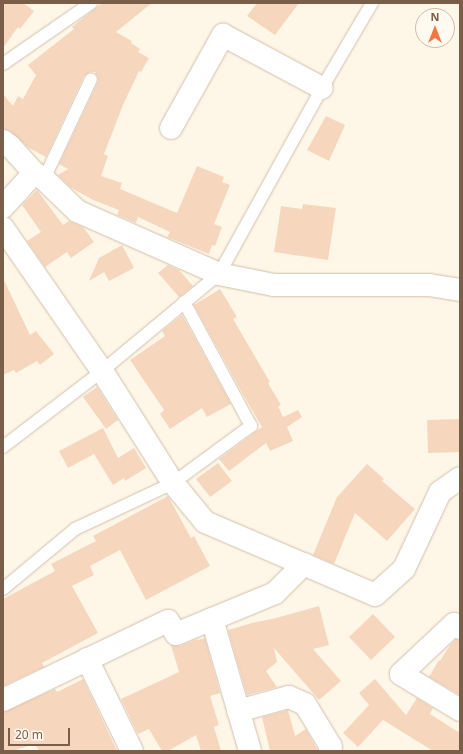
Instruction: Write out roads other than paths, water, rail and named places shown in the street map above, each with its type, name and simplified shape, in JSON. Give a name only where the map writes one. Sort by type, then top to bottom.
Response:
[{"type":"street","points":[[171,128],[223,35],[322,88]]},
{"type":"street","points":[[3,141],[77,211],[219,274],[274,285],[430,285],[460,290]]},
{"type":"street","points":[[3,207],[39,176]]},
{"type":"street","points":[[3,228],[102,371],[173,483],[206,522],[375,595],[404,569],[440,492],[460,478]]},
{"type":"street","points":[[3,700],[168,621],[176,634],[275,593],[304,564]]},
{"type":"street","points":[[212,619],[250,751]]},
{"type":"street","points":[[460,628],[454,624],[401,674],[460,710]]},
{"type":"street","points":[[87,659],[132,751]]},
{"type":"street","points":[[238,711],[288,698],[305,704],[331,747],[330,751]]},
{"type":"lane","points":[[3,64],[91,3]]},
{"type":"lane","points":[[3,447],[102,371],[219,274],[322,88],[372,3]]},
{"type":"lane","points":[[39,176],[91,79]]},
{"type":"lane","points":[[3,589],[75,529],[173,483],[251,426],[184,302]]}]
